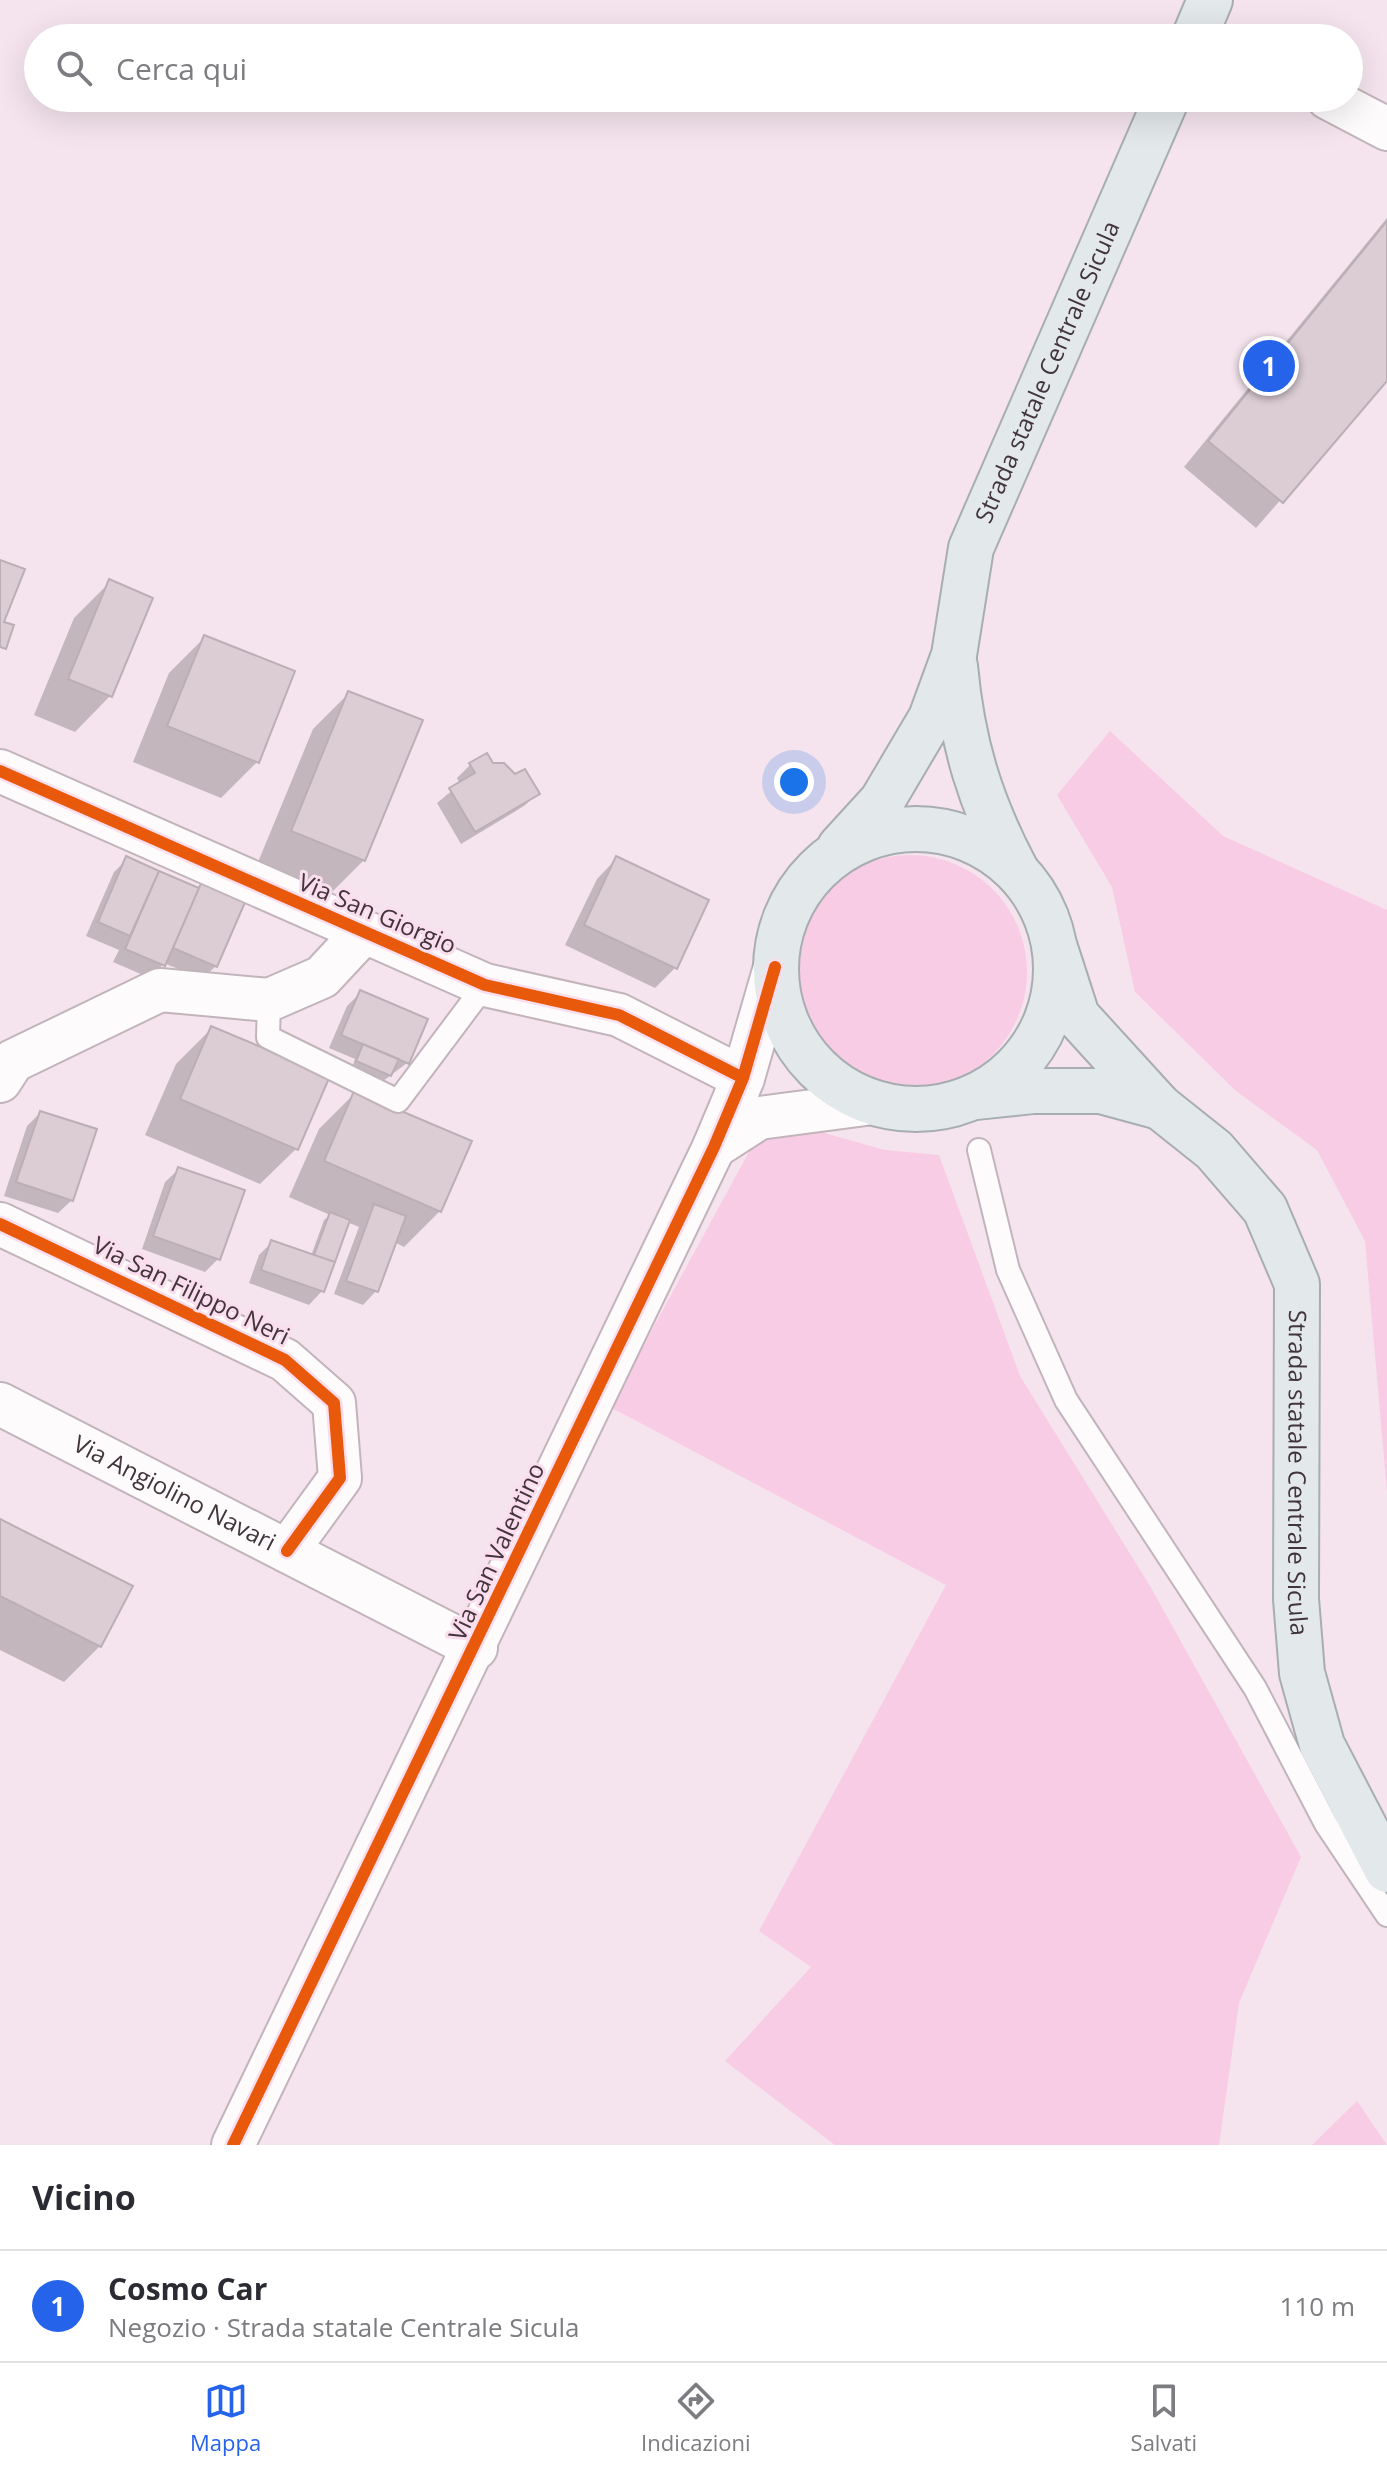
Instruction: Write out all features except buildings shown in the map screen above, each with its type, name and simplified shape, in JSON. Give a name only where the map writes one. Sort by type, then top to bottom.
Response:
[{"type":"main road","name":"Strada statale Centrale Sicula","points":[[830,857],[868,819],[895,782],[931,718],[954,655],[971,548],[1161,112]]},
{"type":"main road","name":"Strada statale Centrale Sicula","points":[[954,655],[960,725],[974,774],[992,823],[1017,872]]},
{"type":"main road","points":[[906,829],[947,832],[984,846],[1017,872],[1042,907],[1055,948],[1055,993],[1040,1036],[1012,1073],[974,1098],[941,1108],[907,1110],[873,1103],[833,1083],[801,1052],[781,1012],[775,967],[782,926],[801,888],[830,857],[866,838],[906,829]]},
{"type":"main road","name":"Strada statale Centrale Sicula","points":[[1055,948],[1077,1016],[1160,1107],[1214,1150],[1265,1209],[1297,1284],[1296,1599],[1302,1673],[1322,1745],[1387,1870]]},
{"type":"main road","name":"Strada statale Centrale Sicula","points":[[974,1098],[1033,1091],[1101,1091],[1160,1107]]},
{"type":"street","points":[[1355,112],[1387,129]]},
{"type":"street","name":"Via San Giorgio","points":[[0,771],[485,985],[619,1015],[743,1078]]},
{"type":"street","points":[[4,1066],[160,990],[269,1000],[322,977],[363,933]]},
{"type":"street","name":"Via San Valentino","points":[[233,2145],[476,1648],[714,1147],[743,1078],[775,967]]},
{"type":"street","points":[[714,1147],[759,1118],[873,1103]]},
{"type":"street","name":"Via San Filippo Neri","points":[[0,1224],[285,1360],[334,1403],[340,1478],[287,1551]]},
{"type":"street","name":"Via Angiolino Navari","points":[[0,1404],[476,1648]]},
{"type":"lane","points":[[269,1000],[268,1037],[398,1101],[485,985]]},
{"type":"lane","points":[[979,1150],[1008,1270],[1066,1400],[1255,1688],[1326,1824],[1387,1915]]},
{"type":"shaded area","points":[[1110,731],[1223,836],[1387,910],[1387,1492],[1365,1241],[1317,1150],[1236,1091],[1135,992],[1112,887],[1057,795]]},
{"type":"shaded area","points":[[910,855],[955,864],[975,875],[992,890],[1007,907],[1018,927],[1027,972],[1018,1017],[1007,1037],[992,1054],[975,1069],[955,1080],[910,1089],[865,1080],[845,1069],[828,1054],[813,1037],[802,1017],[793,972],[802,927],[813,907],[828,890],[845,875],[865,864]]},
{"type":"shaded area","points":[[792,1124],[885,1150],[939,1155],[1020,1376],[1150,1586],[1301,1857],[1239,2003],[1219,2145],[835,2145],[725,2061],[811,1967],[759,1931],[946,1585],[610,1407],[750,1150]]},
{"type":"shaded area","points":[[1357,2101],[1387,2145],[1312,2145]]},
{"type":"cycle path","points":[[0,771],[485,985],[619,1015],[743,1078]]},
{"type":"cycle path","points":[[233,2145],[714,1147],[743,1078],[775,967]]},
{"type":"cycle path","points":[[0,1224],[285,1360],[334,1403],[340,1478],[287,1551]]},
{"type":"place","name":"Cosmo Car","points":[[1269,366]]}]
